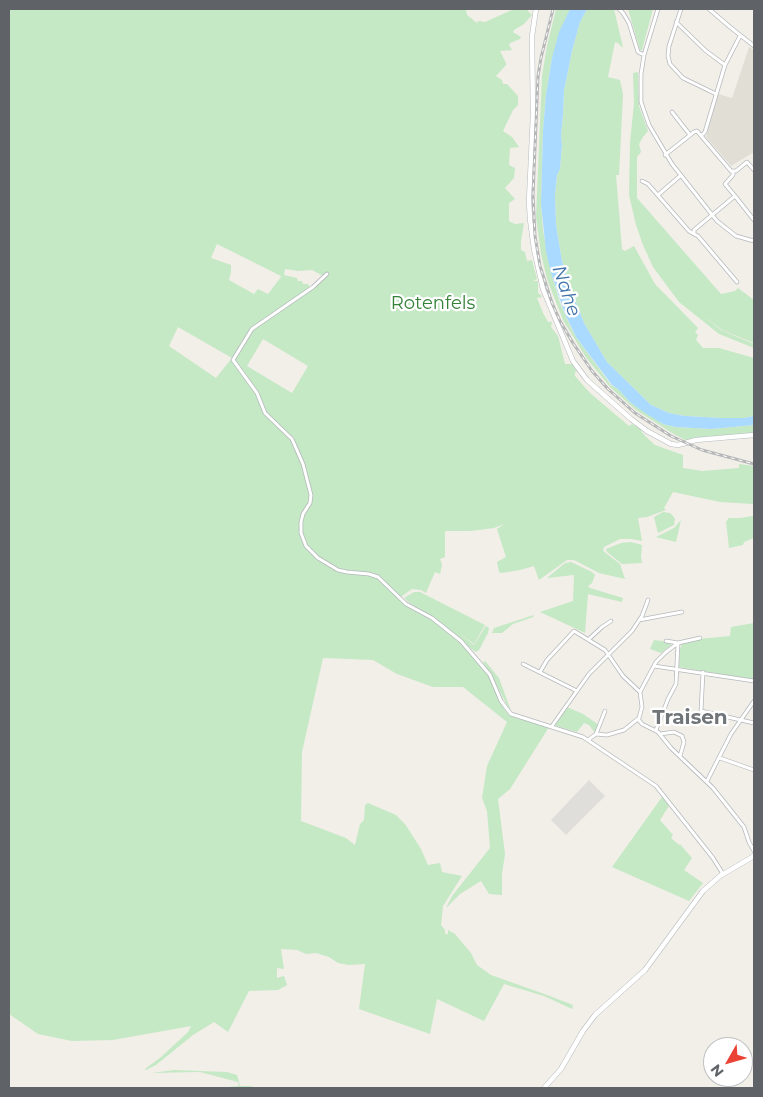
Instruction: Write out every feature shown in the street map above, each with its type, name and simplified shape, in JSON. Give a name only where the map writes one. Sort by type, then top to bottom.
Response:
[{"type":"main road","points":[[536,9],[532,36],[533,116],[529,201],[534,249],[543,289],[573,361],[587,380],[631,419],[647,431],[671,444],[678,445],[696,440],[754,435]]},
{"type":"main road","points":[[544,1088],[562,1069],[583,1031],[595,1015],[645,970],[703,891],[724,874],[754,856]]},
{"type":"street","points":[[619,9],[624,13],[638,52],[644,55]]},
{"type":"street","points":[[658,9],[644,55],[640,86],[641,102],[649,126],[665,155],[712,215],[730,232],[744,239],[754,241]]},
{"type":"street","points":[[681,9],[668,51],[670,64],[683,78],[716,94]]},
{"type":"street","points":[[710,9],[754,46]]},
{"type":"street","points":[[676,22],[697,43],[726,65]]},
{"type":"street","points":[[701,135],[705,132],[726,65],[740,36]]},
{"type":"street","points":[[672,112],[690,135]]},
{"type":"street","points":[[665,155],[695,131],[701,135],[733,172]]},
{"type":"street","points":[[754,170],[748,162],[733,172],[733,175],[725,184],[754,220]]},
{"type":"street","points":[[658,195],[680,176]]},
{"type":"street","points":[[642,181],[648,184],[689,231],[698,236],[737,282]]},
{"type":"street","points":[[694,234],[694,230],[735,196]]},
{"type":"street","points":[[326,274],[312,287],[252,329],[233,360],[257,393],[265,413],[290,437],[303,464],[311,493],[310,503],[302,518],[301,529],[304,543],[321,560],[341,571],[369,574],[381,579],[406,604],[432,618],[469,649],[490,675],[501,701],[510,714],[581,736],[656,786],[714,858],[724,874]]},
{"type":"street","points":[[552,726],[589,674],[632,631],[648,600]]},
{"type":"street","points":[[639,620],[682,612]]},
{"type":"street","points":[[589,639],[611,621]]},
{"type":"street","points":[[540,672],[547,660],[574,631],[603,648],[623,676],[640,692],[642,711],[638,718],[622,731],[607,735],[596,734]]},
{"type":"street","points":[[666,641],[678,643],[700,638]]},
{"type":"street","points":[[640,692],[661,656],[678,643]]},
{"type":"street","points":[[656,730],[676,684],[678,643]]},
{"type":"street","points":[[523,664],[577,690]]},
{"type":"street","points":[[654,666],[754,681]]},
{"type":"street","points":[[703,672],[701,711],[754,723]]},
{"type":"street","points":[[707,781],[730,737],[754,701]]},
{"type":"street","points":[[588,740],[596,734],[605,711]]},
{"type":"street","points":[[638,718],[642,724],[656,730],[707,781],[744,827],[754,851]]},
{"type":"street","points":[[660,734],[674,732],[682,736],[684,742],[680,756]]},
{"type":"street","points":[[720,758],[754,770]]},
{"type":"shaded area","points":[[749,47],[754,50],[754,152],[731,166],[706,137],[718,94],[732,98]]},
{"type":"shaded area","points":[[589,780],[605,796],[566,835],[551,820]]},
{"type":"green space","name":"Rotenfels","points":[[9,9],[466,9],[467,15],[477,23],[478,21],[485,22],[514,9],[526,9],[532,15],[524,24],[514,30],[513,32],[521,37],[510,43],[509,45],[512,50],[500,51],[506,65],[496,76],[518,96],[518,105],[513,110],[503,131],[512,137],[519,147],[510,148],[509,165],[515,168],[514,178],[505,188],[515,199],[509,203],[509,221],[515,224],[524,223],[521,250],[525,252],[527,261],[532,260],[537,279],[533,281],[538,281],[538,293],[542,297],[537,298],[543,313],[548,322],[552,322],[551,327],[558,336],[565,364],[572,364],[577,372],[575,372],[575,376],[590,393],[629,426],[632,424],[641,429],[646,437],[655,445],[683,455],[683,468],[702,471],[739,468],[739,464],[754,466],[754,538],[744,542],[743,545],[729,548],[726,521],[728,518],[753,516],[753,504],[720,502],[673,492],[664,508],[666,510],[647,517],[638,518],[642,541],[620,539],[604,547],[603,551],[620,564],[625,579],[599,573],[574,560],[567,560],[539,580],[534,566],[520,570],[499,572],[497,562],[506,557],[497,529],[504,524],[494,528],[471,531],[445,531],[445,557],[440,559],[442,565],[440,574],[435,572],[426,593],[421,590],[412,589],[398,599],[409,608],[433,621],[473,656],[491,678],[504,709],[510,716],[549,727],[510,789],[498,799],[505,854],[502,874],[502,895],[489,894],[481,881],[460,894],[446,908],[452,896],[490,848],[487,811],[482,798],[487,766],[507,722],[463,687],[433,687],[397,674],[373,660],[323,658],[302,752],[301,821],[346,838],[355,845],[360,824],[364,820],[365,805],[368,803],[396,815],[405,824],[421,849],[428,865],[440,863],[442,872],[462,876],[443,906],[441,925],[445,930],[445,934],[448,934],[448,930],[455,934],[471,953],[477,965],[491,975],[573,1005],[572,1009],[544,996],[504,984],[484,1021],[437,999],[430,1034],[359,1009],[365,964],[349,965],[338,963],[329,957],[316,953],[306,954],[297,950],[281,949],[284,969],[277,968],[277,978],[284,976],[287,985],[278,990],[249,991],[228,1032],[214,1022],[193,1035],[156,1065],[146,1070],[188,1032],[191,1026],[113,1040],[72,1041],[38,1034],[9,1014]],"holes":[[[217,244],[281,277],[268,294],[258,289],[254,294],[229,280],[231,265],[211,258]],[[285,269],[298,271],[312,270],[323,276],[310,288],[308,284],[303,284],[297,278],[284,275]],[[178,327],[232,358],[216,378],[169,346]],[[263,339],[308,366],[292,393],[247,366]]]},
{"type":"green space","points":[[556,9],[570,9],[552,58],[546,95],[541,204],[543,230],[551,272],[560,303],[571,328],[611,385],[618,389],[631,403],[663,424],[675,427],[711,429],[754,425],[754,433],[685,440],[672,433],[636,410],[611,388],[587,359],[563,320],[547,279],[541,254],[536,217],[542,76]]},
{"type":"green space","points":[[587,9],[614,9],[623,48],[615,42],[608,77],[620,80],[623,94],[619,175],[616,175],[622,249],[625,251],[634,246],[655,284],[698,328],[695,332],[698,335],[696,340],[703,348],[719,348],[754,358],[754,416],[721,418],[685,416],[669,413],[651,405],[607,362],[584,323],[562,261],[556,225],[555,195],[557,175],[560,169],[564,91],[580,22]]},
{"type":"green space","points":[[628,9],[653,9],[642,50],[640,50]]},
{"type":"green space","points":[[638,72],[639,106],[648,131],[639,144],[641,152],[637,157],[637,198],[721,294],[735,291],[738,288],[754,300],[754,343],[722,330],[700,313],[721,330],[754,344],[754,348],[719,334],[679,302],[653,267],[643,245],[629,195],[630,143],[634,103],[633,73]]},
{"type":"green space","points":[[663,512],[670,513],[673,516],[675,519],[674,525],[658,533],[654,517]]},
{"type":"green space","points":[[681,520],[676,542],[656,537],[674,528]]},
{"type":"green space","points":[[631,542],[642,545],[642,563],[622,564],[607,552],[606,549],[621,543]]},
{"type":"green space","points":[[571,562],[595,575],[592,583],[588,586],[590,588],[623,598],[622,602],[588,594],[585,633],[540,612],[573,601],[574,575],[547,578],[565,563]]},
{"type":"green space","points":[[414,592],[420,592],[485,625],[474,644],[460,634],[474,645],[485,627],[489,628],[479,650],[474,651],[434,618],[404,598]]},
{"type":"green space","points":[[534,615],[513,624],[502,633],[492,633],[494,628]]},
{"type":"green space","points":[[754,623],[754,680],[679,667],[682,644],[699,639],[730,636],[731,627]]},
{"type":"green space","points":[[654,640],[670,642],[671,645],[661,653],[650,649]]},
{"type":"green space","points":[[485,661],[499,678],[511,711],[484,664],[483,662]]},
{"type":"green space","points":[[567,707],[583,714],[599,725],[595,733],[589,725],[584,723],[577,732],[556,726],[555,723]]},
{"type":"green space","points":[[662,797],[669,806],[660,820],[673,835],[671,838],[680,844],[692,858],[684,870],[703,883],[689,901],[612,867]]},
{"type":"green space","points":[[174,1070],[227,1072],[237,1075],[240,1086],[257,1088],[215,1088],[239,1086],[238,1082],[200,1072],[152,1073]]},
{"type":"water","name":"Nahe","points":[[570,9],[587,9],[580,22],[564,91],[560,169],[557,175],[555,195],[556,225],[562,261],[584,323],[607,362],[651,405],[669,413],[685,416],[744,418],[754,416],[754,425],[711,429],[675,427],[663,424],[631,403],[612,385],[576,337],[565,314],[551,273],[546,251],[541,204],[546,95],[552,58],[559,32]]},
{"type":"railway","points":[[553,9],[538,76],[533,195],[535,236],[540,266],[552,303],[560,321],[592,371],[608,389],[635,413],[671,436],[702,450],[754,464]]},
{"type":"district","name":"Traisen","points":[[690,718]]}]
